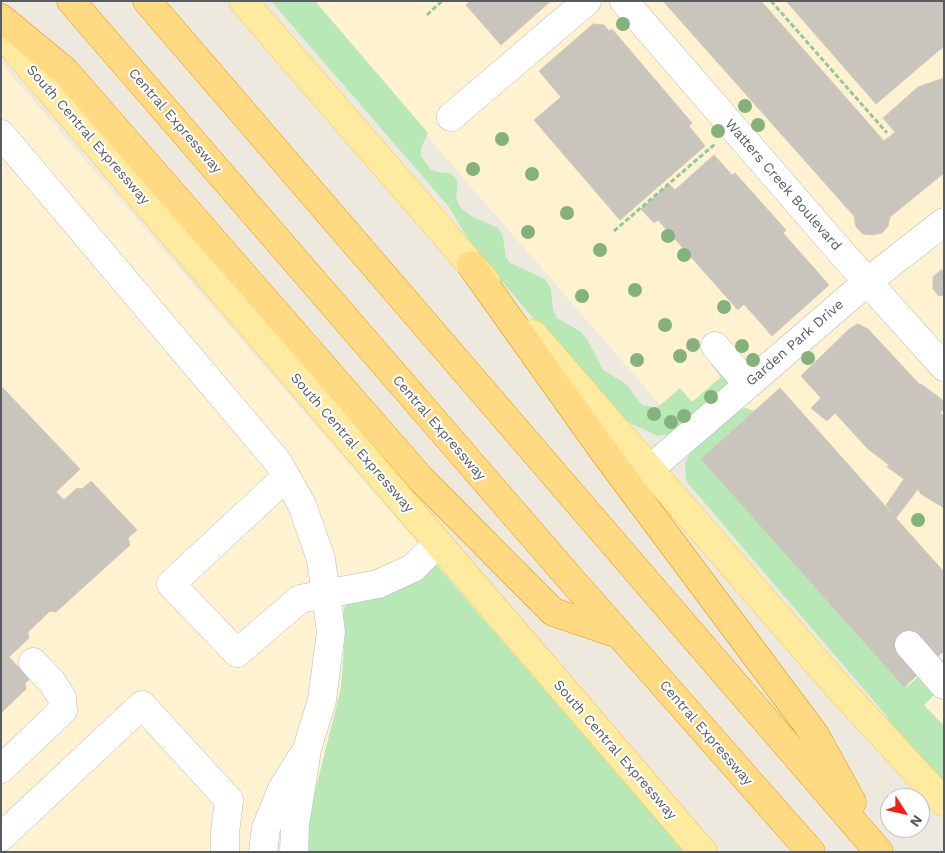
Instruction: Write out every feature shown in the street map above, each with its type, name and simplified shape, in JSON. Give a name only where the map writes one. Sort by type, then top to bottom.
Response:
[{"type":"highway","name":"Central Expressway","points":[[71,1],[619,635],[811,852]]},
{"type":"highway","points":[[147,1],[879,852]]},
{"type":"highway","points":[[1,18],[65,71],[421,479],[553,612],[619,635]]},
{"type":"highway","points":[[471,265],[604,452],[815,735],[879,852]]},
{"type":"main road","points":[[243,1],[839,688],[944,802]]},
{"type":"main road","name":"South Central Expressway","points":[[1,34],[703,852]]},
{"type":"street","points":[[451,118],[587,1]]},
{"type":"street","name":"Watters Creek Boulevard","points":[[624,1],[867,282],[944,366]]},
{"type":"street","points":[[1,134],[278,462],[302,505],[321,559],[331,632],[322,700],[307,749],[295,825],[294,852]]},
{"type":"street","name":"Garden Park Drive","points":[[650,468],[867,282],[944,222]]},
{"type":"street","points":[[715,346],[748,384]]},
{"type":"street","points":[[286,477],[171,584],[237,653],[300,599],[378,584],[413,568],[438,543]]},
{"type":"street","points":[[910,645],[944,685]]},
{"type":"street","points":[[1,769],[63,710],[62,698],[52,682],[33,662]]},
{"type":"street","points":[[1,837],[142,705],[230,800],[225,852]]},
{"type":"street","points":[[263,852],[266,828],[282,789],[307,749]]},
{"type":"path","points":[[427,15],[442,1]]},
{"type":"path","points":[[772,1],[887,133]]},
{"type":"path","points":[[614,231],[714,144]]},
{"type":"shaded area","points":[[310,1],[944,1],[944,732],[682,430]]},
{"type":"shaded area","points":[[1,63],[435,563],[685,852],[1,852]]},
{"type":"green space","points":[[271,1],[315,1],[428,133],[421,148],[421,156],[430,169],[449,173],[455,177],[458,182],[456,198],[460,207],[471,216],[498,228],[503,237],[506,257],[510,263],[545,279],[551,289],[553,310],[557,318],[580,331],[587,339],[603,370],[626,384],[642,405],[657,408],[680,388],[692,402],[721,377],[711,364],[715,361],[729,384],[670,434],[658,436],[621,419],[476,252],[449,207]]},
{"type":"green space","points":[[745,408],[755,411],[706,455],[908,686],[919,676],[936,693],[924,705],[944,726],[944,786],[913,754],[885,714],[686,481],[685,463],[690,452],[740,409]]},
{"type":"green space","points":[[435,563],[685,852],[305,852],[304,835],[341,688],[345,634],[343,613],[347,599]]},
{"type":"building","points":[[470,1],[551,1],[501,45],[466,5]]},
{"type":"building","points":[[663,1],[761,1],[884,141],[895,132],[883,118],[918,87],[944,78],[944,173],[890,217],[888,226],[882,233],[873,235],[863,234],[856,227],[854,216]]},
{"type":"building","points":[[786,1],[944,1],[944,46],[876,104]]},
{"type":"building","points":[[593,24],[604,25],[609,31],[612,29],[692,123],[689,126],[705,146],[620,220],[534,120],[561,97],[539,71]]},
{"type":"building","points":[[714,155],[732,175],[735,173],[786,230],[783,233],[829,285],[772,336],[744,304],[738,310],[658,220],[654,223],[641,209],[669,184],[675,190]]},
{"type":"building","points":[[941,270],[944,270],[944,295],[939,296],[933,289],[933,277]]},
{"type":"building","points":[[858,324],[868,329],[920,385],[944,401],[944,408],[940,413],[944,416],[944,508],[921,494],[918,489],[896,518],[886,505],[904,479],[887,467],[889,465],[868,449],[835,413],[827,421],[811,408],[821,398],[801,376],[849,329]]},
{"type":"building","points":[[1,386],[80,469],[56,492],[64,500],[77,488],[82,489],[91,481],[137,530],[128,538],[130,545],[56,612],[50,611],[28,632],[29,638],[9,657],[30,679],[25,683],[26,689],[1,713]]},
{"type":"building","points":[[780,388],[944,572],[944,651],[904,687],[701,459]]}]
